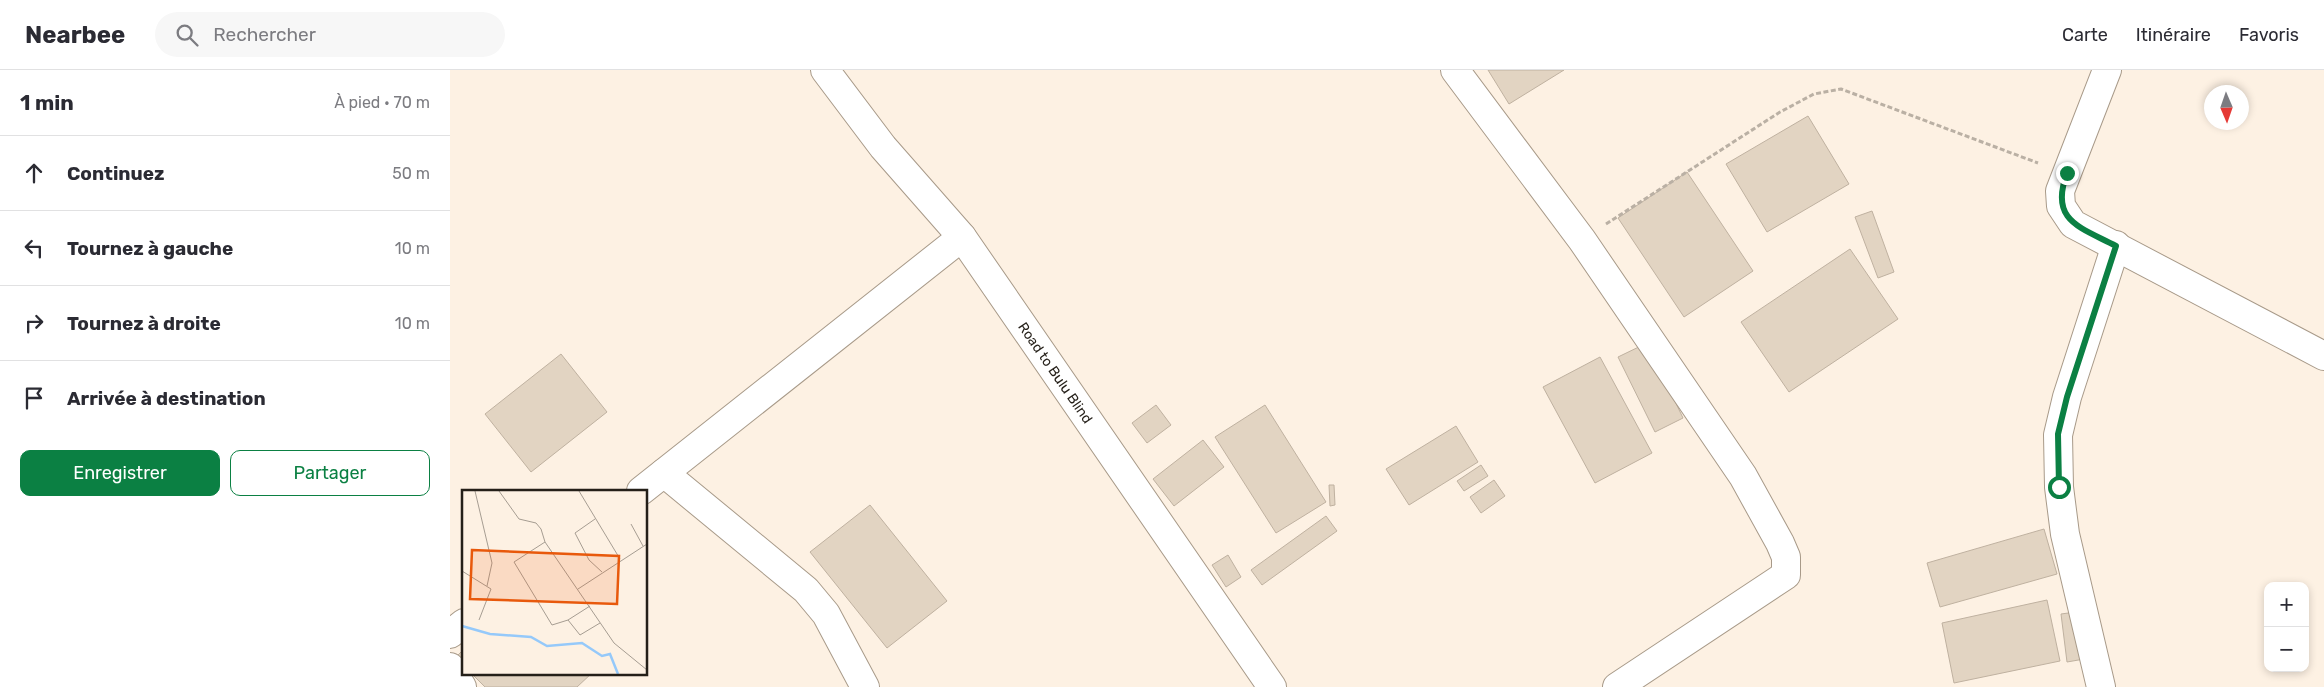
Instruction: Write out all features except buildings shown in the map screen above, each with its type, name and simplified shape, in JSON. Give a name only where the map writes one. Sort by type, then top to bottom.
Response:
[{"type":"street","name":"Road to Bulu Blind","points":[[825,70],[883,147],[962,237],[1272,687]]},
{"type":"street","points":[[1455,70],[1582,240],[1743,476],[1786,557],[1786,575],[1618,687]]},
{"type":"street","points":[[2107,70],[2060,191],[2061,206],[2073,224],[2324,356]]},
{"type":"street","points":[[641,490],[962,237]]},
{"type":"street","points":[[2101,687],[2064,534],[2059,487],[2058,434],[2067,397],[2116,246]]},
{"type":"street","points":[[664,473],[806,590],[826,614],[865,687]]},
{"type":"street","points":[[450,634],[462,625]]},
{"type":"street","points":[[450,667],[462,687]]},
{"type":"path","points":[[1582,240],[1780,112],[1814,94],[1841,89],[2067,173]]},
{"type":"route","points":[[2059,487],[2058,434],[2067,397],[2116,246],[2073,224],[2061,206],[2060,191],[2067,173]]}]
